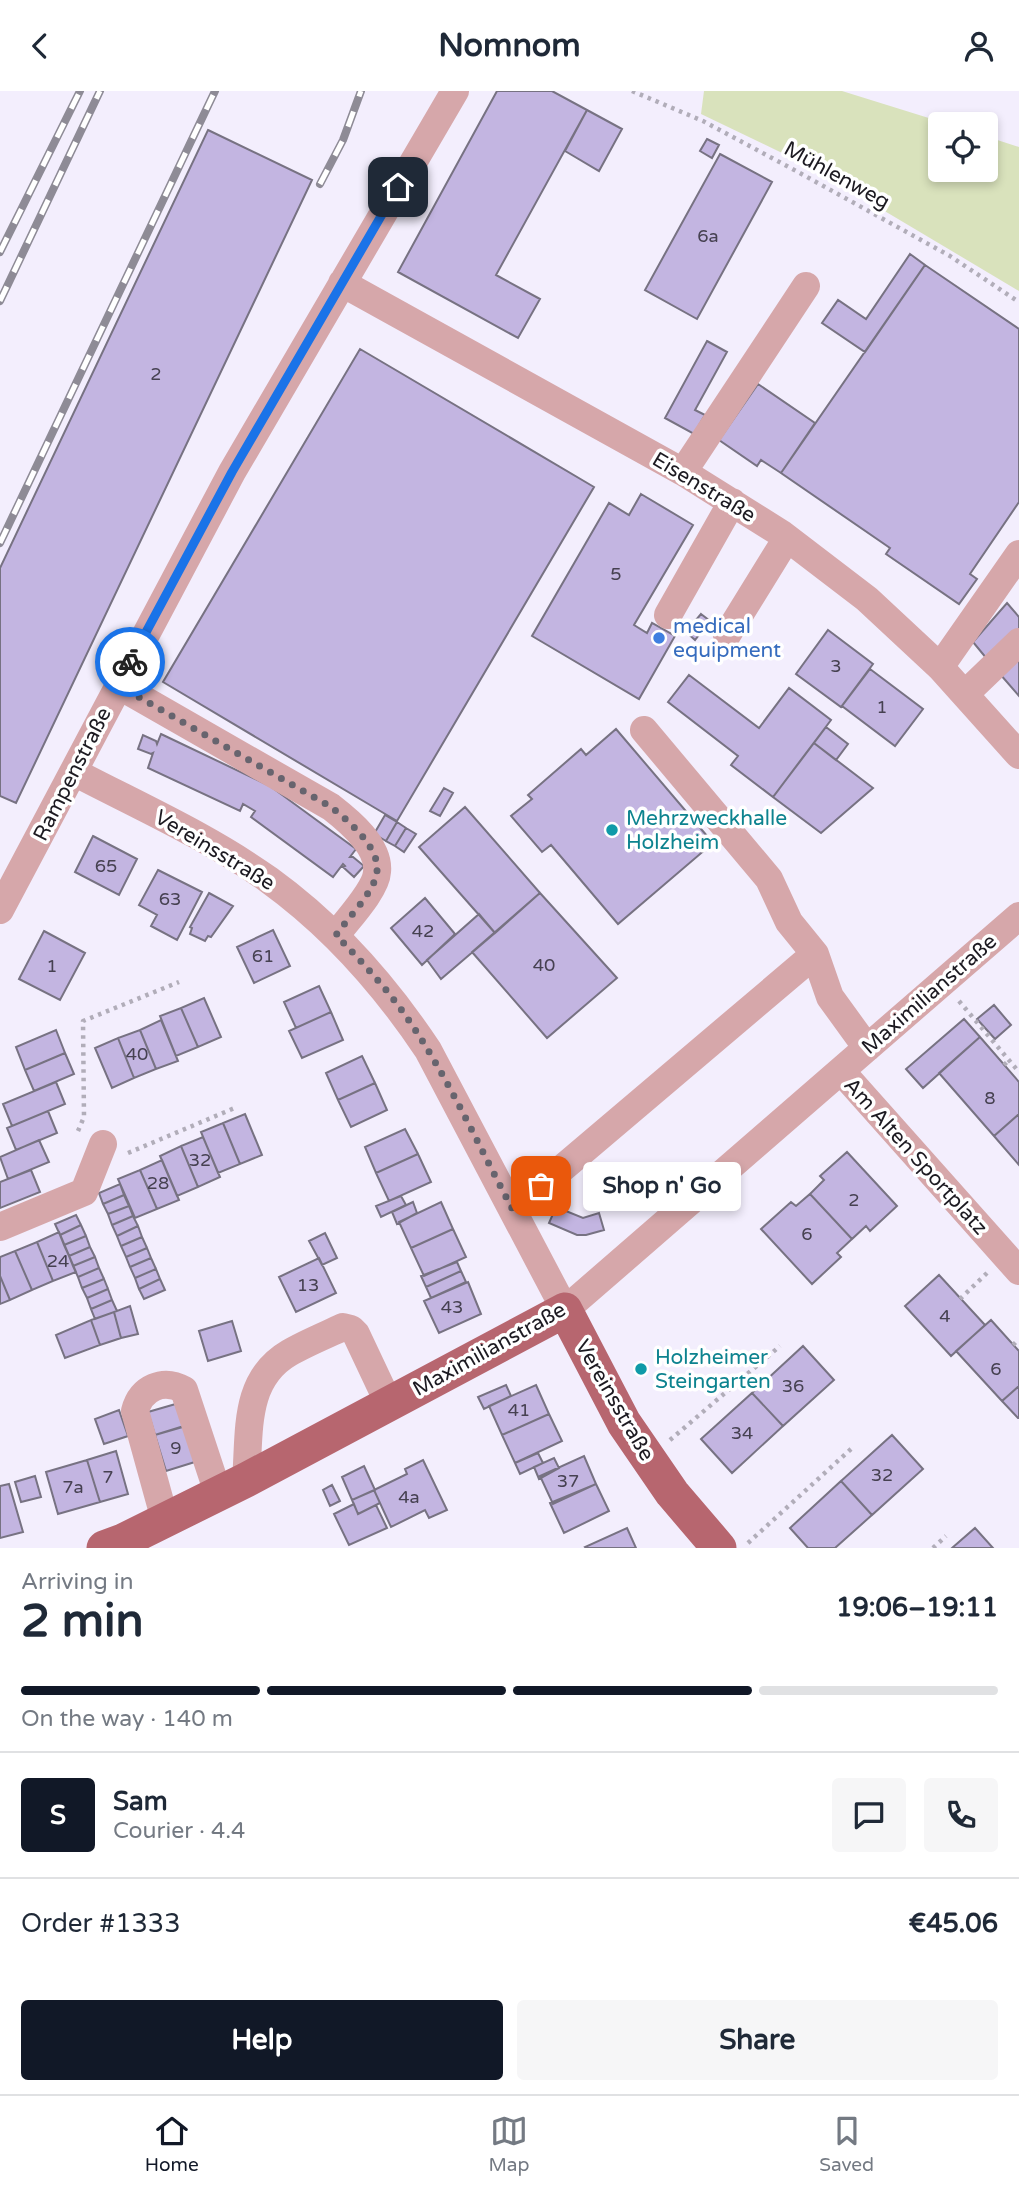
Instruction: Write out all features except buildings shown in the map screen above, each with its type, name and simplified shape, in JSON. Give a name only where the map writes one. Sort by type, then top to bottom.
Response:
[{"type":"main road","name":"Maximilianstraße","points":[[104,1548],[232,1486],[565,1310]]},
{"type":"main road","name":"Vereinsstraße","points":[[565,1310],[624,1423],[672,1493],[719,1548]]},
{"type":"street","name":"Rampenstraße","points":[[0,910],[232,472],[455,91]]},
{"type":"street","name":"Eisenstraße","points":[[342,283],[682,472],[787,538],[867,599],[940,667],[1019,755]]},
{"type":"street","points":[[682,472],[806,286]]},
{"type":"street","points":[[668,615],[732,502]]},
{"type":"street","points":[[727,635],[787,538]]},
{"type":"street","points":[[940,667],[1019,554]]},
{"type":"street","points":[[965,694],[1019,642]]},
{"type":"street","points":[[118,685],[331,807],[352,824],[370,848],[376,860],[377,871],[374,883],[336,935]]},
{"type":"street","points":[[644,730],[769,879],[789,922],[815,954],[830,997],[867,1048]]},
{"type":"street","name":"Vereinsstraße","points":[[74,772],[228,853],[277,886],[336,935],[368,968],[403,1012],[428,1050],[565,1310]]},
{"type":"street","name":"Maximilianstraße","points":[[565,1310],[1019,916]]},
{"type":"street","points":[[513,1210],[815,954]]},
{"type":"street","name":"Am Alten Sportplatz","points":[[841,1071],[1012,1264]]},
{"type":"street","points":[[0,1227],[84,1192],[102,1147]]},
{"type":"street","points":[[232,1486],[254,1391],[262,1376],[276,1361],[290,1352],[343,1327],[351,1329],[356,1334],[389,1404]]},
{"type":"street","points":[[165,1520],[135,1411],[144,1391],[164,1384],[175,1384],[184,1390],[232,1486]]},
{"type":"path","name":"Mühlenweg","points":[[632,91],[703,121],[786,165],[950,256],[1019,302]]},
{"type":"path","points":[[179,982],[83,1021],[84,1117],[76,1134],[118,1157],[237,1107]]},
{"type":"path","points":[[942,982],[1019,1072]]},
{"type":"path","points":[[1004,1065],[1009,1061]]},
{"type":"path","points":[[960,1299],[1012,1264]]},
{"type":"path","points":[[1013,1345],[1019,1339]]},
{"type":"path","points":[[646,1456],[667,1443],[780,1346]]},
{"type":"path","points":[[742,1548],[851,1449]]},
{"type":"path","points":[[933,1548],[947,1536]]},
{"type":"green space","points":[[704,91],[842,91],[928,118],[928,182],[998,182],[998,140],[1019,147],[1019,291],[809,166],[701,114]]},
{"type":"railway","points":[[0,252],[80,91]]},
{"type":"railway","points":[[0,301],[100,91]]},
{"type":"railway","points":[[0,543],[215,91]]},
{"type":"railway","points":[[320,184],[343,140],[361,91]]},
{"type":"way so far","points":[[130,662],[118,685],[331,807],[352,824],[370,848],[376,860],[377,871],[374,883],[336,935],[368,968],[403,1012],[428,1050],[513,1210],[541,1186]]},
{"type":"place","name":"medical equipment","points":[[659,638]]},
{"type":"place","name":"Mehrzweckhalle Holzheim","points":[[612,830]]},
{"type":"place","name":"Shop n' Go","points":[[541,1186]]},
{"type":"place","name":"Holzheimer Steingarten","points":[[641,1369]]},
{"type":"route","points":[[130,662],[232,472],[398,187]]}]
